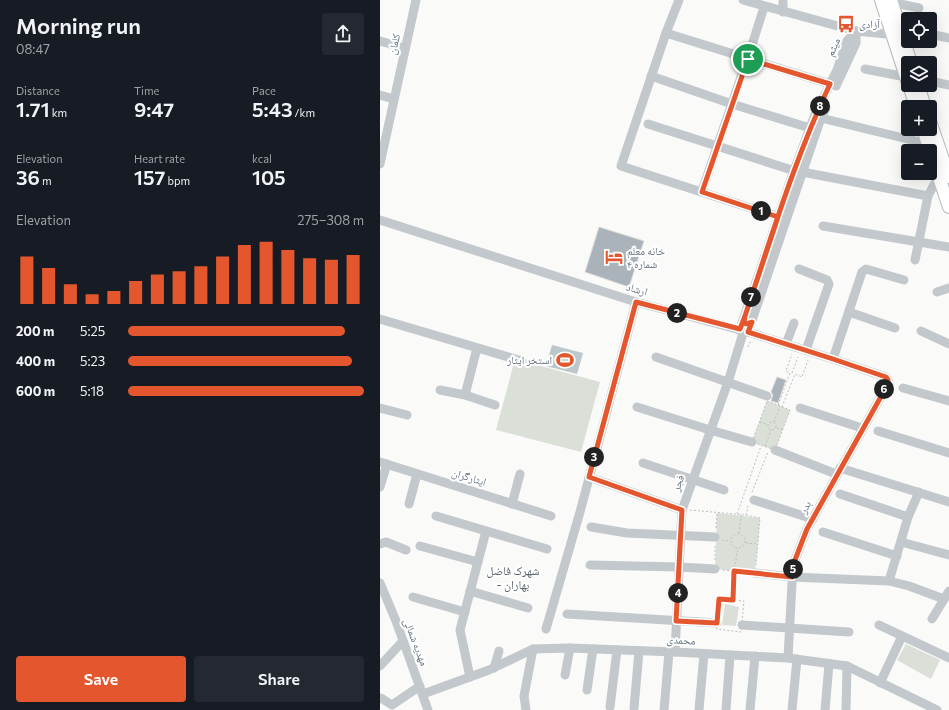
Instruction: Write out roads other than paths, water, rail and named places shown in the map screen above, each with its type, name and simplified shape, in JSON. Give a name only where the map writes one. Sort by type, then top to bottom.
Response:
[{"type":"main road","points":[[884,1],[900,32],[909,56]]},
{"type":"main road","points":[[900,32],[904,56]]},
{"type":"main road","points":[[930,136],[949,154]]},
{"type":"main road","points":[[937,136],[941,146],[949,207]]},
{"type":"street","name":"کلمان","points":[[380,160],[416,0]]},
{"type":"street","points":[[679,0],[666,33],[621,166],[778,217]]},
{"type":"street","points":[[742,0],[856,32],[900,32]]},
{"type":"street","points":[[782,12],[783,0]]},
{"type":"street","points":[[884,1],[919,8]]},
{"type":"street","points":[[702,192],[748,59],[764,6]]},
{"type":"street","name":"میثم","points":[[744,330],[799,172],[810,128],[847,41],[856,32]]},
{"type":"street","name":"میثم","points":[[748,321],[778,217],[799,172],[821,118],[856,43],[856,32]]},
{"type":"street","points":[[666,33],[830,84]]},
{"type":"street","points":[[937,35],[949,38]]},
{"type":"street","points":[[380,41],[405,48]]},
{"type":"street","points":[[865,69],[901,80]]},
{"type":"street","points":[[651,76],[732,104],[810,128]]},
{"type":"street","points":[[937,82],[949,85]]},
{"type":"street","points":[[380,95],[394,99]]},
{"type":"street","points":[[821,118],[941,146]]},
{"type":"street","points":[[648,124],[799,172],[928,196]]},
{"type":"street","points":[[915,260],[928,196],[946,175]]},
{"type":"street","name":"ارشاد","points":[[380,220],[636,302],[744,330],[886,377],[888,380]]},
{"type":"street","points":[[824,226],[949,247]]},
{"type":"street","points":[[799,269],[827,280],[829,284],[800,348]]},
{"type":"street","points":[[833,359],[864,270],[866,269],[904,280]]},
{"type":"street","points":[[937,292],[949,288]]},
{"type":"street","points":[[546,629],[636,302]]},
{"type":"street","points":[[849,312],[895,328]]},
{"type":"street","points":[[380,320],[522,361]]},
{"type":"street","points":[[794,322],[800,348]]},
{"type":"street","name":"فجر","points":[[664,710],[676,621],[682,510],[728,382],[744,330]]},
{"type":"street","points":[[921,330],[949,344]]},
{"type":"street","points":[[465,395],[477,348]]},
{"type":"street","points":[[656,357],[767,396]]},
{"type":"street","name":"بدر","points":[[792,710],[793,659],[790,628],[793,565],[807,529],[862,428],[888,384],[888,380]]},
{"type":"street","points":[[903,388],[949,401]]},
{"type":"street","points":[[440,390],[465,395],[495,405]]},
{"type":"street","points":[[637,407],[752,442]]},
{"type":"street","points":[[380,408],[407,415]]},
{"type":"street","points":[[800,408],[862,428]]},
{"type":"street","points":[[878,431],[949,453]]},
{"type":"street","points":[[772,449],[838,471],[919,492],[949,502]]},
{"type":"street","points":[[380,487],[383,463]]},
{"type":"street","name":"ایثارگران","points":[[383,463],[551,516]]},
{"type":"street","points":[[643,463],[724,490]]},
{"type":"street","points":[[408,504],[417,474]]},
{"type":"street","points":[[512,504],[520,474]]},
{"type":"street","points":[[589,477],[682,510]]},
{"type":"street","points":[[889,582],[908,517],[919,492]]},
{"type":"street","points":[[840,494],[908,517]]},
{"type":"street","points":[[752,498],[813,519]]},
{"type":"street","points":[[436,516],[547,549]]},
{"type":"street","points":[[591,527],[627,533],[719,538]]},
{"type":"street","points":[[470,677],[460,630],[486,531]]},
{"type":"street","points":[[823,532],[897,556]]},
{"type":"street","points":[[380,544],[386,542],[406,550]]},
{"type":"street","points":[[901,542],[949,555]]},
{"type":"street","points":[[420,546],[478,562]]},
{"type":"street","points":[[590,565],[715,569]]},
{"type":"street","points":[[755,573],[792,577],[889,582],[909,586],[944,599]]},
{"type":"street","name":"مهدیه شمالی","points":[[380,583],[428,710]]},
{"type":"street","points":[[470,591],[528,608]]},
{"type":"street","points":[[932,619],[949,591]]},
{"type":"street","points":[[413,597],[465,612]]},
{"type":"street","points":[[567,614],[717,623]]},
{"type":"street","points":[[742,625],[850,632]]},
{"type":"street","points":[[879,625],[949,658]]},
{"type":"street","points":[[880,683],[902,636]]},
{"type":"street","points":[[380,666],[403,641]]},
{"type":"street","points":[[565,675],[570,648]]},
{"type":"street","name":"محمدی","points":[[381,698],[392,705],[421,690],[470,677],[494,668],[533,649],[570,648],[754,656],[847,666],[937,710]]},
{"type":"street","points":[[526,710],[524,696],[533,649]]},
{"type":"street","points":[[587,690],[593,649]]},
{"type":"street","points":[[610,707],[617,650]]},
{"type":"street","points":[[634,708],[639,651]]},
{"type":"street","points":[[494,668],[499,652]]},
{"type":"street","points":[[699,710],[704,654]]},
{"type":"street","points":[[726,710],[730,655]]},
{"type":"street","points":[[750,710],[754,656]]},
{"type":"street","points":[[825,710],[829,664]]},
{"type":"street","points":[[846,710],[847,666]]},
{"type":"place","name":"آزادی","points":[[846,24]]},
{"type":"place","name":"خانه معلم شماره ۴","points":[[614,257]]},
{"type":"place","name":"استخر ایثار","points":[[565,360]]},
{"type":"district","name":"شهرک فاضل - بهاران","points":[[513,578]]}]
